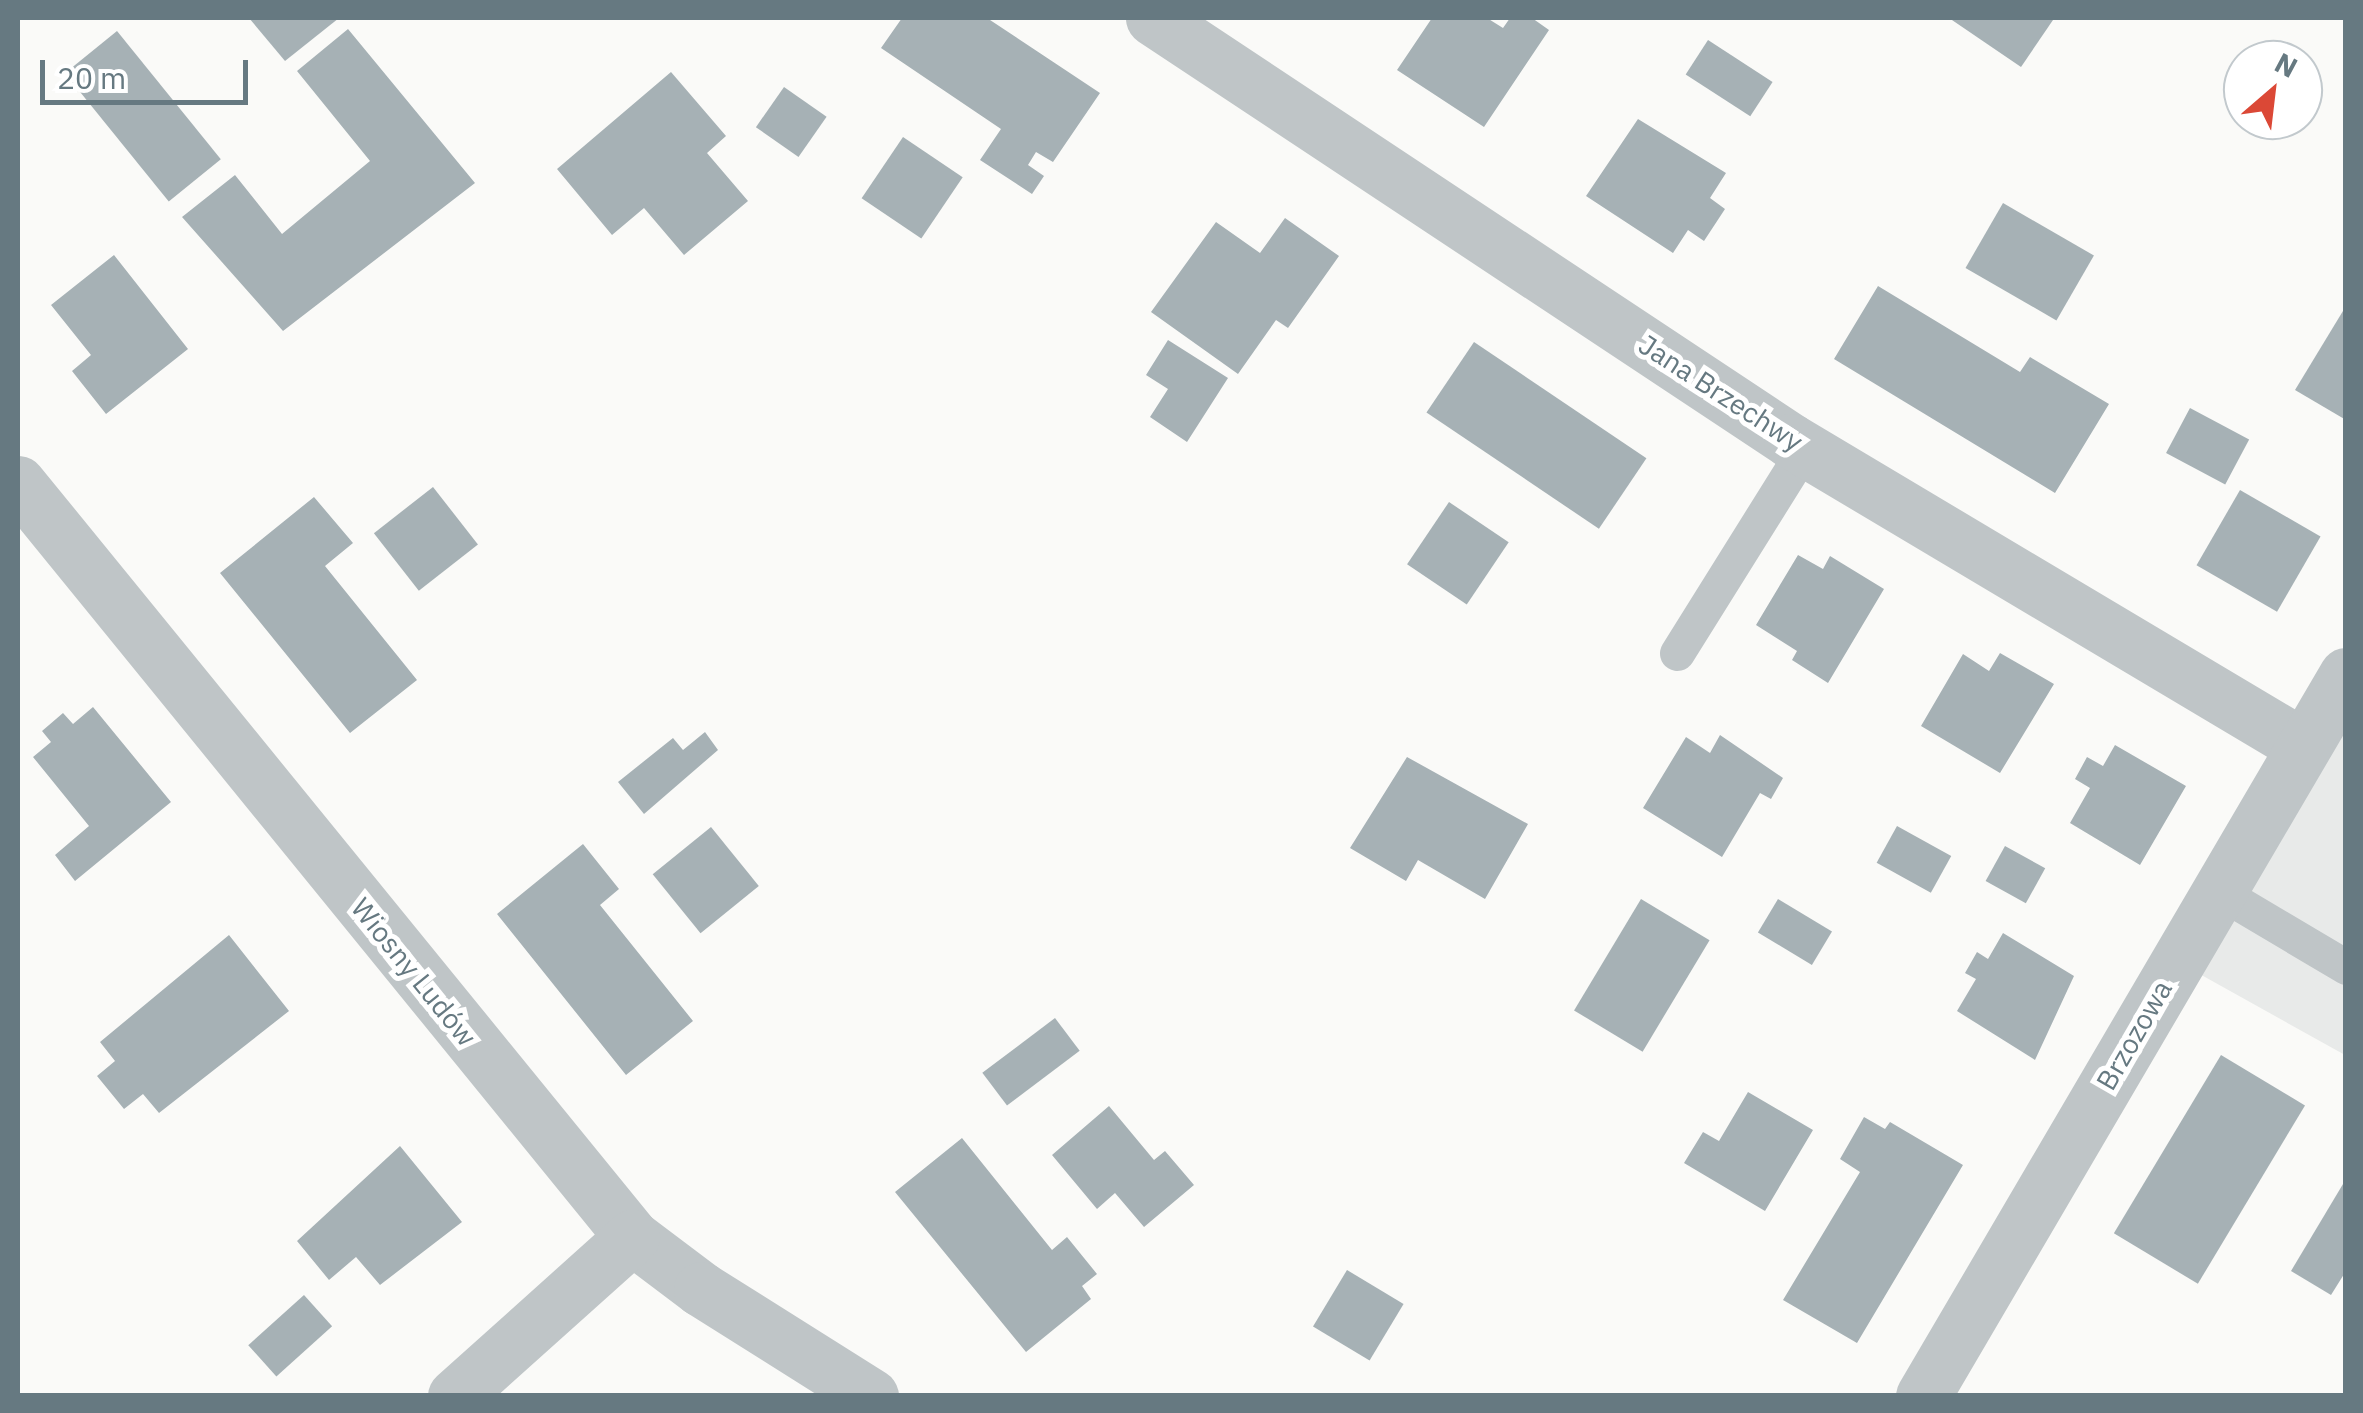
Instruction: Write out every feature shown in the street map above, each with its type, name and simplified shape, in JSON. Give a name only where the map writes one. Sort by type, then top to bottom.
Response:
[{"type":"street","name":"Jana Brzechwy","points":[[1153,18],[1804,448],[2304,746]]},
{"type":"street","name":"Wiosny Ludów","points":[[18,483],[632,1237],[701,1289],[871,1396]]},
{"type":"street","name":"Brzozowa","points":[[1922,1396],[2346,675]]},
{"type":"street","points":[[455,1396],[632,1237]]},
{"type":"lane","points":[[1677,653],[1804,448]]},
{"type":"lane","points":[[2218,891],[2346,967]]},
{"type":"shaded area","points":[[2345,721],[2345,1055],[2196,972]]},
{"type":"building","points":[[249,18],[339,18],[285,61]]},
{"type":"building","points":[[902,18],[987,18],[1100,93],[1053,162],[1036,152],[1028,165],[1044,176],[1032,194],[980,160],[1001,129],[881,48]]},
{"type":"building","points":[[1432,18],[1487,18],[1503,28],[1510,18],[1532,18],[1549,30],[1484,127],[1397,70]]},
{"type":"building","points":[[1949,18],[2049,18],[2053,20],[2021,67]]},
{"type":"building","points":[[348,29],[475,183],[283,331],[182,217],[235,175],[282,234],[370,161],[297,71]]},
{"type":"building","points":[[117,31],[221,159],[169,201],[65,73]]},
{"type":"building","points":[[1708,40],[1773,82],[1750,116],[1686,74]]},
{"type":"building","points":[[671,72],[726,136],[707,153],[748,201],[684,255],[644,208],[612,235],[557,169]]},
{"type":"building","points":[[784,87],[827,117],[798,157],[756,127]]},
{"type":"building","points":[[1638,119],[1726,173],[1710,198],[1725,209],[1704,241],[1688,230],[1673,253],[1586,196]]},
{"type":"building","points":[[903,137],[963,177],[921,239],[862,198]]},
{"type":"building","points":[[2003,203],[2094,255],[2056,320],[1966,268]]},
{"type":"building","points":[[1285,218],[1339,256],[1288,328],[1276,320],[1238,374],[1151,312],[1216,222],[1260,253]]},
{"type":"building","points":[[114,255],[188,349],[106,414],[72,371],[91,355],[51,305]]},
{"type":"building","points":[[1878,286],[2020,372],[2030,357],[2109,404],[2055,493],[1834,359]]},
{"type":"building","points":[[2346,306],[2346,420],[2295,390]]},
{"type":"building","points":[[1168,340],[1228,378],[1187,442],[1150,417],[1168,389],[1146,375]]},
{"type":"building","points":[[1474,342],[1646,458],[1599,529],[1426,412]]},
{"type":"building","points":[[2190,408],[2249,439],[2225,484],[2166,453]]},
{"type":"building","points":[[433,487],[478,545],[419,591],[374,533]]},
{"type":"building","points":[[2240,490],[2321,536],[2277,612],[2196,565]]},
{"type":"building","points":[[314,497],[353,543],[325,566],[417,680],[350,733],[220,573]]},
{"type":"building","points":[[1449,502],[1509,542],[1467,604],[1407,564]]},
{"type":"building","points":[[1798,555],[1823,569],[1830,556],[1884,589],[1828,683],[1792,660],[1797,651],[1756,625]]},
{"type":"building","points":[[2000,653],[2054,684],[2000,773],[1921,726],[1963,654],[1989,671]]},
{"type":"building","points":[[93,707],[171,802],[75,881],[55,855],[89,826],[33,757],[51,742],[42,731],[63,713],[73,724]]},
{"type":"building","points":[[705,732],[718,750],[644,814],[618,782],[673,738],[683,750]]},
{"type":"building","points":[[1720,735],[1783,778],[1771,799],[1760,793],[1722,857],[1643,808],[1686,737],[1710,753]]},
{"type":"building","points":[[2115,745],[2186,786],[2140,865],[2070,823],[2090,788],[2075,779],[2087,757],[2103,766]]},
{"type":"building","points":[[1407,757],[1528,824],[1485,899],[1418,860],[1406,881],[1350,848]]},
{"type":"building","points":[[1897,826],[1951,856],[1931,893],[1877,863]]},
{"type":"building","points":[[711,827],[759,886],[701,933],[653,874]]},
{"type":"building","points":[[583,844],[619,889],[600,905],[693,1021],[626,1075],[497,914]]},
{"type":"building","points":[[2005,846],[2045,868],[2026,903],[1986,881]]},
{"type":"building","points":[[1641,899],[1710,940],[1643,1052],[1574,1010]]},
{"type":"building","points":[[1778,899],[1832,931],[1812,965],[1758,932]]},
{"type":"building","points":[[2003,933],[2074,976],[2035,1060],[1957,1011],[1976,979],[1965,973],[1977,952],[1988,959]]},
{"type":"building","points":[[229,935],[289,1011],[159,1113],[143,1094],[124,1109],[97,1076],[115,1061],[100,1042]]},
{"type":"building","points":[[1055,1018],[1080,1051],[1007,1106],[982,1073]]},
{"type":"building","points":[[2221,1055],[2305,1105],[2198,1284],[2114,1233]]},
{"type":"building","points":[[1748,1092],[1813,1130],[1765,1211],[1684,1163],[1703,1132],[1719,1141]]},
{"type":"building","points":[[1109,1106],[1154,1160],[1165,1151],[1194,1185],[1144,1227],[1115,1193],[1097,1209],[1052,1155]]},
{"type":"building","points":[[1864,1117],[1885,1129],[1890,1122],[1963,1165],[1857,1343],[1783,1300],[1860,1172],[1840,1159]]},
{"type":"building","points":[[962,1138],[1052,1250],[1067,1237],[1097,1274],[1082,1286],[1091,1299],[1026,1352],[895,1192]]},
{"type":"building","points":[[400,1146],[462,1222],[380,1285],[356,1257],[329,1280],[297,1241]]},
{"type":"building","points":[[2346,1179],[2346,1271],[2331,1295],[2291,1271]]},
{"type":"building","points":[[1347,1270],[1404,1304],[1370,1361],[1313,1327]]},
{"type":"building","points":[[304,1295],[332,1326],[276,1376],[248,1345]]}]
